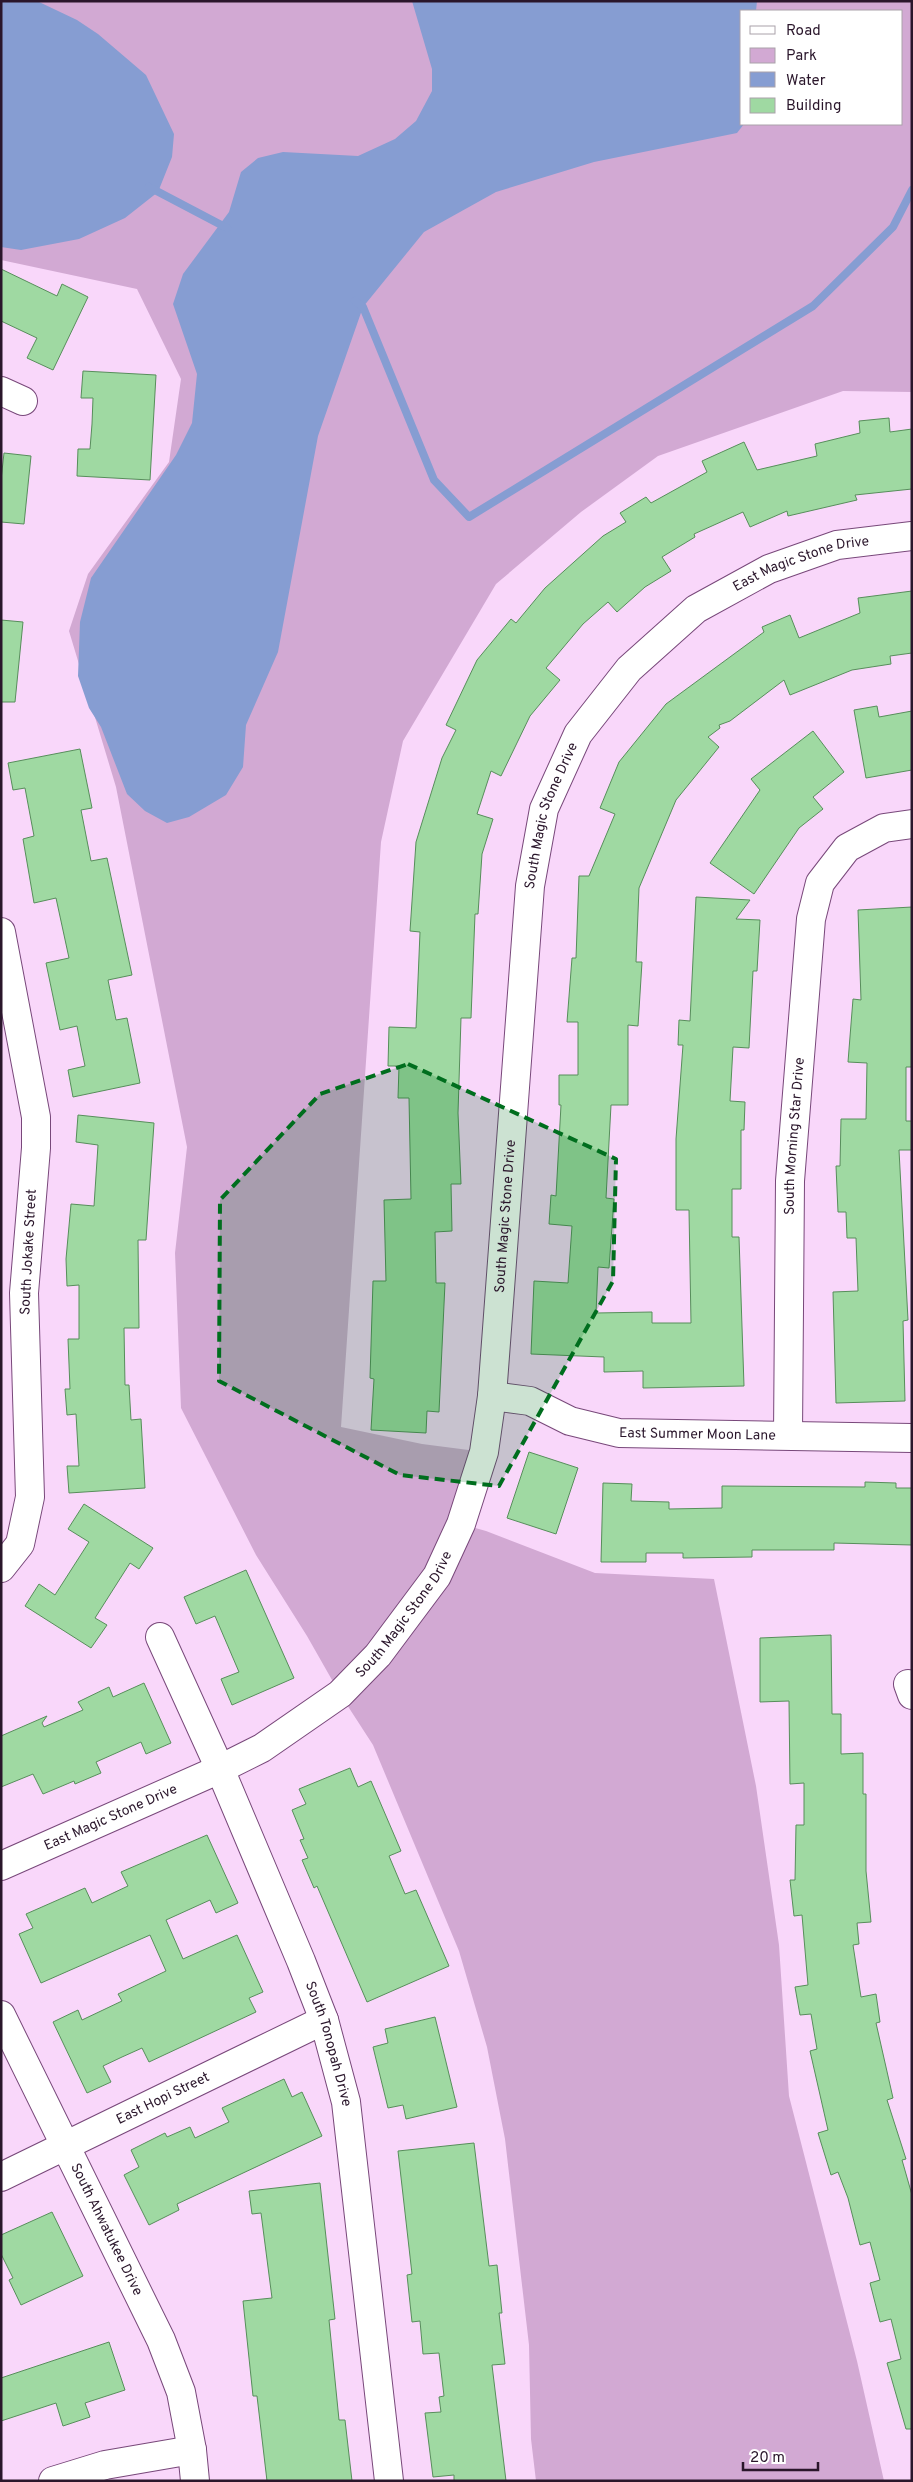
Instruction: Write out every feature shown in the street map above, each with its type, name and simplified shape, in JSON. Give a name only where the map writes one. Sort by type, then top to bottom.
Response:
[{"type":"street","name":"East Magic Stone Drive","points":[[696,609],[769,569],[837,545],[912,536]]},
{"type":"street","name":"South Magic Stone Drive","points":[[220,1769],[289,1731],[340,1694],[378,1655],[437,1576],[461,1524],[484,1452],[492,1396],[530,886],[544,809],[578,734],[584,726],[628,669],[696,609]]},
{"type":"street","name":"South Morning Star Drive","points":[[788,1435],[790,1181],[812,918],[820,883],[847,848],[884,828],[912,824]]},
{"type":"street","name":"South Jokake Street","points":[[1,932],[36,1117],[36,1148],[24,1293],[30,1498],[20,1544],[1,1568]]},
{"type":"street","name":"East Summer Moon Lane","points":[[492,1396],[530,1401],[570,1421],[619,1433],[912,1438]]},
{"type":"street","name":"South Tonopah Drive","points":[[160,1637],[220,1769],[324,2020],[346,2102],[388,2481]]},
{"type":"street","name":"East Magic Stone Drive","points":[[1,1866],[220,1769]]},
{"type":"street","name":"South Ahwatukee Drive","points":[[1,2015],[160,2340],[181,2392],[192,2450],[195,2481]]},
{"type":"street","name":"East Hopi Street","points":[[1,2177],[63,2145],[324,2020]]},
{"type":"street","points":[[52,2481],[105,2465],[192,2450]]},
{"type":"highlighted area","points":[[408,1064],[616,1159],[613,1281],[499,1486],[400,1475],[219,1381],[220,1200],[320,1094]]},
{"type":"green space","points":[[1,1],[912,1],[912,392],[843,391],[658,456],[581,512],[496,584],[403,741],[381,842],[341,1427],[422,1444],[484,1452],[461,1524],[486,1531],[595,1573],[714,1579],[756,1786],[779,1945],[789,2096],[857,2361],[884,2481],[536,2481],[531,2439],[529,2345],[505,2139],[487,2047],[459,1951],[373,1745],[256,1555],[181,1408],[175,1253],[187,1147],[116,787],[69,631],[88,574],[169,462],[181,379],[137,289],[1,260]]},
{"type":"water","points":[[1,1],[37,1],[77,20],[98,34],[146,75],[174,134],[172,157],[158,192],[125,218],[79,239],[21,250],[1,247]]},
{"type":"water","points":[[412,1],[757,1],[756,10],[740,10],[740,125],[743,125],[737,133],[594,162],[496,192],[424,232],[363,307],[318,436],[278,652],[246,725],[243,767],[226,795],[189,817],[167,823],[145,811],[127,794],[101,727],[89,708],[78,676],[80,622],[91,578],[176,455],[192,423],[197,374],[173,304],[183,274],[229,212],[241,172],[258,158],[283,152],[358,156],[395,139],[416,121],[432,91],[432,69]]},
{"type":"building","points":[[1,269],[57,296],[62,284],[88,297],[53,370],[27,358],[37,338],[1,321]]},
{"type":"building","points":[[83,371],[156,375],[150,480],[77,476],[78,449],[90,449],[92,424],[93,398],[81,398]]},
{"type":"building","points":[[889,418],[890,432],[912,429],[912,489],[855,495],[857,500],[788,516],[787,511],[750,527],[743,512],[694,534],[695,537],[662,557],[671,571],[645,587],[617,612],[608,602],[583,624],[546,668],[560,680],[530,716],[501,776],[491,771],[477,814],[493,819],[482,854],[478,914],[475,914],[471,1018],[461,1018],[458,1113],[461,1184],[451,1184],[452,1231],[435,1232],[436,1283],[445,1283],[439,1412],[427,1411],[426,1433],[371,1430],[374,1379],[370,1378],[373,1281],[386,1281],[384,1200],[411,1199],[409,1098],[398,1098],[399,1066],[388,1066],[389,1027],[416,1028],[420,932],[410,931],[416,842],[442,758],[456,730],[446,725],[477,660],[511,619],[516,623],[545,588],[603,536],[626,522],[620,513],[646,497],[651,503],[707,472],[702,461],[744,442],[757,470],[817,456],[815,444],[860,433],[859,421]]},
{"type":"building","points":[[4,453],[31,456],[24,524],[1,522],[1,480]]},
{"type":"building","points":[[912,591],[912,653],[890,656],[891,664],[852,670],[790,695],[784,680],[730,721],[719,725],[720,728],[708,737],[719,747],[676,800],[639,888],[636,962],[642,962],[638,1026],[628,1025],[628,1105],[611,1105],[606,1198],[614,1199],[609,1268],[598,1267],[596,1313],[652,1312],[652,1323],[691,1323],[689,1210],[676,1210],[676,1139],[683,1045],[678,1045],[679,1020],[690,1021],[696,897],[750,900],[736,919],[760,920],[757,971],[753,971],[749,1048],[733,1047],[730,1101],[745,1102],[744,1130],[741,1130],[741,1189],[732,1189],[732,1237],[739,1237],[744,1386],[643,1388],[643,1371],[604,1372],[604,1357],[531,1354],[534,1281],[568,1283],[572,1226],[549,1224],[551,1195],[556,1196],[561,1105],[559,1105],[559,1075],[578,1075],[578,1022],[567,1022],[572,958],[576,958],[579,876],[589,876],[615,814],[600,808],[619,762],[666,704],[764,632],[762,627],[790,615],[799,638],[860,613],[858,598]]},
{"type":"building","points":[[1,620],[23,622],[15,702],[1,702]]},
{"type":"building","points":[[877,706],[879,717],[912,711],[912,770],[866,778],[854,710]]},
{"type":"building","points":[[813,731],[844,772],[813,797],[823,809],[799,828],[754,894],[710,863],[760,790],[751,779]]},
{"type":"building","points":[[80,749],[92,808],[81,810],[91,861],[107,858],[132,975],[108,980],[116,1020],[127,1018],[140,1083],[73,1097],[68,1070],[85,1066],[77,1026],[60,1030],[46,963],[69,958],[56,898],[34,903],[23,839],[34,836],[25,788],[13,790],[8,763]]},
{"type":"building","points":[[912,907],[912,1067],[906,1067],[906,1121],[912,1121],[912,1150],[899,1150],[908,1320],[903,1321],[905,1401],[836,1403],[833,1292],[858,1291],[856,1238],[847,1238],[846,1212],[838,1212],[836,1166],[840,1166],[841,1119],[866,1119],[867,1063],[848,1062],[853,999],[861,1000],[858,910]]},
{"type":"building","points":[[78,1115],[154,1123],[146,1240],[138,1240],[139,1328],[124,1328],[125,1385],[129,1385],[131,1420],[141,1419],[145,1488],[69,1493],[67,1466],[79,1466],[76,1414],[67,1415],[65,1389],[70,1389],[68,1339],[79,1339],[79,1285],[67,1286],[66,1259],[71,1204],[94,1206],[98,1145],[76,1142]]},
{"type":"building","points":[[529,1452],[578,1468],[556,1534],[507,1518]]},
{"type":"building","points":[[865,1482],[896,1483],[896,1488],[912,1488],[912,1545],[834,1543],[834,1550],[752,1550],[752,1557],[683,1558],[683,1553],[646,1553],[646,1562],[601,1562],[603,1483],[632,1484],[631,1501],[669,1502],[669,1509],[722,1508],[722,1486],[865,1487]]},
{"type":"building","points":[[84,1504],[153,1548],[139,1569],[130,1563],[95,1618],[107,1625],[91,1648],[25,1606],[39,1584],[55,1595],[89,1542],[68,1529]]},
{"type":"building","points":[[246,1570],[294,1678],[232,1705],[221,1679],[239,1672],[215,1616],[196,1624],[184,1597]]},
{"type":"building","points":[[831,1635],[832,1714],[841,1714],[841,1754],[863,1753],[863,1794],[866,1794],[866,1871],[871,1922],[857,1923],[859,1944],[853,1945],[861,1997],[876,1994],[880,2022],[876,2023],[893,2098],[887,2100],[906,2159],[902,2160],[912,2195],[912,2429],[906,2429],[887,2363],[901,2359],[891,2319],[880,2322],[870,2283],[880,2280],[870,2242],[860,2245],[848,2198],[838,2172],[831,2175],[818,2133],[828,2130],[810,2051],[817,2049],[811,2014],[800,2015],[795,1987],[808,1985],[802,1915],[794,1916],[790,1880],[795,1880],[796,1825],[804,1825],[804,1783],[790,1784],[789,1701],[760,1702],[760,1638]]},
{"type":"building","points":[[144,1683],[171,1743],[146,1754],[141,1742],[96,1762],[101,1773],[75,1784],[74,1781],[43,1794],[33,1774],[1,1787],[1,1736],[47,1716],[42,1723],[44,1727],[83,1710],[78,1702],[109,1687],[113,1697]]},
{"type":"building","points":[[350,1768],[358,1787],[371,1781],[401,1851],[389,1856],[405,1894],[416,1890],[449,1966],[367,2002],[317,1886],[314,1888],[302,1860],[308,1858],[300,1840],[304,1839],[292,1810],[306,1804],[299,1789]]},
{"type":"building","points":[[207,1835],[238,1903],[216,1913],[210,1900],[166,1920],[183,1959],[237,1935],[263,1992],[249,1998],[256,2012],[149,2062],[142,2048],[103,2066],[111,2082],[87,2093],[53,2022],[78,2010],[82,2020],[122,2001],[118,1994],[166,1971],[150,1935],[41,1983],[19,1934],[33,1928],[26,1914],[85,1888],[92,1903],[128,1886],[121,1872]]},
{"type":"building","points":[[435,2017],[457,2107],[406,2119],[403,2105],[388,2108],[373,2047],[388,2043],[385,2029]]},
{"type":"building","points":[[284,2079],[292,2097],[302,2092],[322,2136],[177,2204],[179,2210],[149,2225],[124,2175],[139,2167],[131,2150],[165,2133],[167,2137],[190,2127],[195,2138],[229,2122],[222,2108]]},
{"type":"building","points":[[474,2143],[489,2266],[497,2265],[502,2313],[499,2313],[505,2364],[492,2365],[506,2481],[454,2481],[454,2475],[433,2477],[425,2413],[441,2412],[439,2397],[444,2396],[439,2353],[423,2354],[420,2321],[412,2322],[407,2275],[412,2274],[398,2151]]},
{"type":"building","points":[[320,2183],[335,2319],[329,2320],[339,2420],[345,2420],[352,2481],[267,2481],[257,2396],[253,2396],[243,2301],[272,2298],[261,2213],[252,2214],[249,2191]]},
{"type":"building","points":[[52,2212],[83,2276],[21,2305],[9,2280],[13,2278],[1,2254],[1,2235]]},
{"type":"building","points":[[109,2342],[125,2390],[85,2403],[90,2417],[63,2426],[56,2403],[1,2421],[1,2378]]},
{"type":"waterway","points":[[149,187],[227,228]]},
{"type":"waterway","points":[[355,301],[363,307],[434,480],[469,517],[813,306],[893,227],[912,190]]}]
